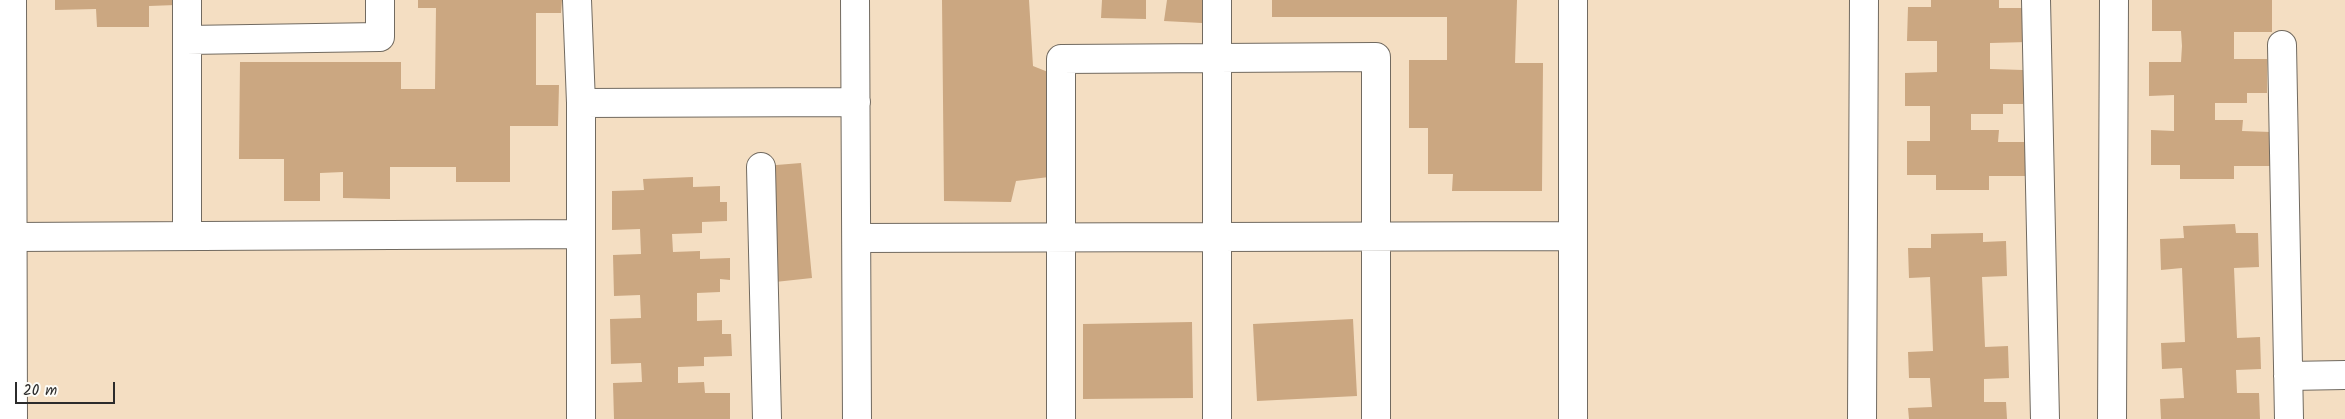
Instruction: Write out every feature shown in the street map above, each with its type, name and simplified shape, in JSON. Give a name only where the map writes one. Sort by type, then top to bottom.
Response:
[{"type":"street","points":[[12,0],[13,419]]},
{"type":"street","points":[[187,0],[187,236]]},
{"type":"street","points":[[187,40],[380,37],[380,0]]},
{"type":"street","points":[[577,0],[581,103],[581,419]]},
{"type":"street","points":[[855,0],[857,419]]},
{"type":"street","points":[[1217,0],[1217,419]]},
{"type":"street","points":[[1573,0],[1573,419]]},
{"type":"street","points":[[1862,419],[1864,0]]},
{"type":"street","points":[[2036,0],[2045,419]]},
{"type":"street","points":[[2112,419],[2114,0]]},
{"type":"street","points":[[2282,45],[2289,419]]},
{"type":"street","points":[[1061,419],[1061,59],[1376,58],[1376,419]]},
{"type":"street","points":[[581,103],[856,102]]},
{"type":"street","points":[[761,167],[767,419]]},
{"type":"street","points":[[13,237],[580,234]]},
{"type":"street","points":[[857,238],[1573,236]]},
{"type":"street","points":[[2288,376],[2345,374]]},
{"type":"building","points":[[55,0],[176,0],[176,5],[149,6],[149,27],[97,27],[96,9],[55,10]]},
{"type":"building","points":[[418,0],[562,0],[561,13],[536,13],[536,85],[559,85],[558,126],[510,126],[510,182],[456,182],[456,167],[390,167],[390,199],[343,198],[343,172],[320,173],[320,201],[284,201],[284,159],[239,159],[240,62],[401,62],[401,89],[435,89],[436,8],[418,8]]},
{"type":"building","points":[[942,0],[1029,0],[1033,66],[1048,72],[1049,177],[1016,181],[1011,202],[944,201]]},
{"type":"building","points":[[1102,0],[1146,0],[1146,19],[1101,18]]},
{"type":"building","points":[[1167,0],[1218,0],[1204,2],[1202,23],[1164,21]]},
{"type":"building","points":[[1272,0],[1517,0],[1515,63],[1543,63],[1542,191],[1452,191],[1453,174],[1428,174],[1428,128],[1409,128],[1409,60],[1447,60],[1447,17],[1272,17]]},
{"type":"building","points":[[1931,0],[1999,0],[1999,8],[2028,8],[2028,42],[1990,43],[1990,69],[2023,70],[2023,104],[2003,104],[2003,114],[1971,114],[1971,130],[1999,130],[1998,142],[2027,142],[2027,176],[1989,176],[1989,190],[1936,190],[1936,175],[1907,175],[1907,141],[1930,141],[1930,106],[1905,106],[1905,73],[1937,72],[1937,41],[1907,41],[1908,7],[1931,7]]},
{"type":"building","points":[[2152,0],[2272,0],[2272,32],[2234,32],[2234,59],[2267,59],[2267,93],[2247,93],[2247,103],[2215,103],[2215,120],[2243,120],[2242,131],[2271,132],[2271,166],[2234,166],[2234,179],[2180,179],[2180,165],[2151,165],[2151,130],[2174,131],[2174,95],[2149,96],[2149,62],[2181,62],[2182,46],[2181,31],[2152,31]]},
{"type":"building","points":[[801,163],[812,278],[775,282],[764,166]]},
{"type":"building","points":[[693,177],[693,187],[720,186],[720,202],[727,202],[727,221],[702,222],[702,233],[672,234],[673,252],[700,251],[700,259],[730,258],[730,280],[720,279],[720,292],[697,293],[697,321],[722,320],[722,334],[731,334],[732,356],[704,357],[704,366],[678,367],[678,383],[704,382],[705,393],[730,393],[730,419],[614,419],[613,383],[642,382],[641,363],[611,364],[610,319],[641,318],[640,295],[614,296],[613,255],[641,254],[640,229],[612,230],[612,191],[644,190],[643,179]]},
{"type":"building","points":[[2235,224],[2236,233],[2258,233],[2259,267],[2234,268],[2237,338],[2260,337],[2261,369],[2236,370],[2237,393],[2259,393],[2260,419],[2161,419],[2160,399],[2184,398],[2182,368],[2162,369],[2161,343],[2185,342],[2182,268],[2161,270],[2160,239],[2184,238],[2183,226]]},
{"type":"building","points":[[1983,233],[1983,242],[2006,241],[2007,276],[1982,277],[1985,347],[2008,346],[2009,378],[1984,379],[1984,402],[2006,402],[2007,419],[1909,419],[1908,408],[1932,407],[1930,378],[1909,378],[1908,352],[1933,351],[1930,277],[1909,278],[1908,248],[1931,248],[1931,234]]},
{"type":"building","points":[[1353,319],[1357,396],[1257,401],[1253,324]]},
{"type":"building","points":[[1192,322],[1193,398],[1083,399],[1083,324]]}]
